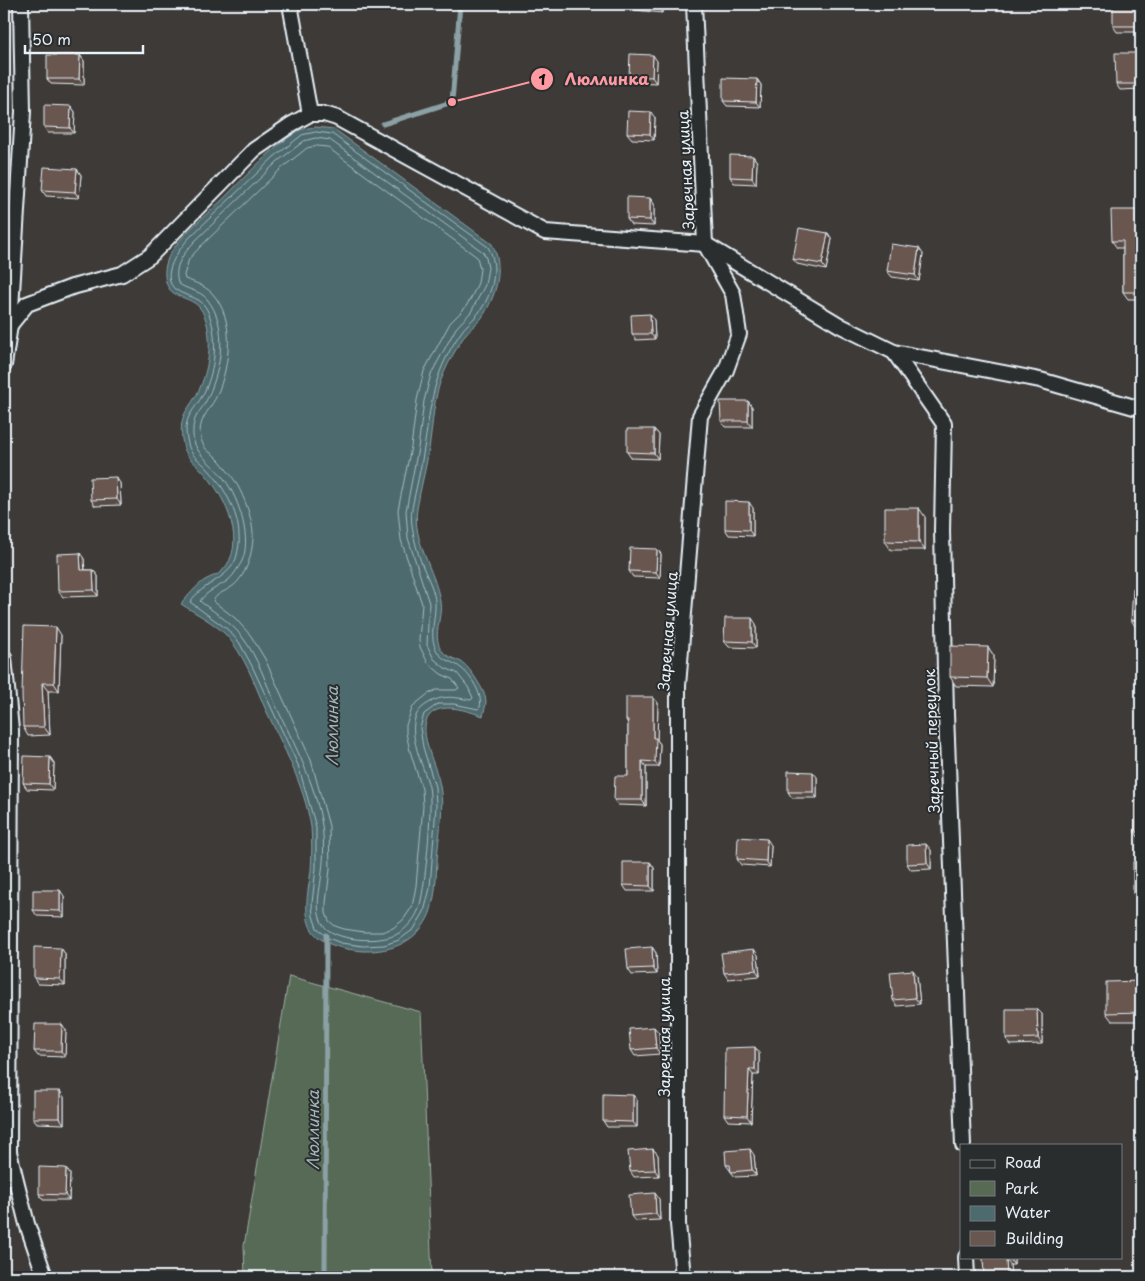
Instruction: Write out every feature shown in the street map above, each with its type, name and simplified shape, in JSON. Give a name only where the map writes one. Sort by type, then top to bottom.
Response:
[{"type":"street","points":[[4,365],[10,325],[23,112],[21,4]]},
{"type":"street","points":[[290,4],[310,114]]},
{"type":"street","name":"Заречная улица","points":[[683,1277],[678,1224],[678,686],[700,416],[726,370],[739,334],[733,294],[705,244],[694,4]]},
{"type":"street","points":[[10,325],[27,304],[72,287],[122,274],[150,256],[254,150],[310,114],[324,114],[336,118],[545,232],[705,244],[841,326],[894,352],[1040,380],[1141,410]]},
{"type":"street","name":"Заречный переулок","points":[[894,352],[944,424],[942,531],[946,714],[963,1144]]},
{"type":"street","points":[[4,657],[11,730],[9,1152],[27,1224],[44,1277]]},
{"type":"street","points":[[966,1258],[967,1277]]},
{"type":"green space","points":[[289,976],[421,1012],[432,1277],[245,1277],[244,1246]]},
{"type":"water","points":[[316,127],[334,129],[492,244],[498,263],[497,282],[491,301],[481,319],[459,344],[440,384],[435,402],[428,457],[418,502],[416,521],[421,544],[434,578],[440,601],[438,644],[445,654],[463,663],[470,670],[483,692],[486,705],[483,716],[455,708],[447,708],[434,711],[429,716],[425,731],[426,740],[438,779],[442,801],[434,897],[425,923],[412,938],[394,947],[374,951],[336,946],[322,940],[312,930],[307,916],[312,843],[311,827],[308,811],[292,766],[248,670],[232,642],[220,630],[181,604],[202,582],[222,571],[230,560],[234,535],[227,509],[221,496],[206,475],[188,456],[183,446],[181,431],[183,419],[204,378],[207,367],[209,333],[199,307],[169,289],[165,276],[167,261],[172,251],[185,235],[268,154],[298,131]]},
{"type":"building","points":[[658,4],[658,7],[631,5]]},
{"type":"building","points":[[1113,4],[1141,4],[1141,26],[1113,26]]},
{"type":"building","points":[[1115,53],[1141,53],[1141,84],[1116,84]]},
{"type":"building","points":[[630,54],[653,55],[652,77],[629,76]]},
{"type":"building","points":[[47,55],[80,55],[79,79],[47,79]]},
{"type":"building","points":[[723,78],[757,79],[756,102],[723,101]]},
{"type":"building","points":[[44,105],[71,106],[70,128],[44,127]]},
{"type":"building","points":[[628,111],[651,112],[650,134],[627,133]]},
{"type":"building","points":[[730,155],[753,156],[752,178],[730,177]]},
{"type":"building","points":[[44,167],[77,169],[75,192],[42,190]]},
{"type":"building","points":[[627,197],[650,198],[650,220],[627,219]]},
{"type":"building","points":[[1111,210],[1141,210],[1141,292],[1123,292],[1123,241],[1112,241]]},
{"type":"building","points":[[799,228],[828,233],[822,264],[793,259]]},
{"type":"building","points":[[891,244],[919,248],[915,275],[887,271]]},
{"type":"building","points":[[650,314],[651,334],[632,334],[631,315]]},
{"type":"building","points":[[720,401],[748,401],[748,421],[721,421]]},
{"type":"building","points":[[627,429],[654,429],[654,453],[627,452]]},
{"type":"building","points":[[116,477],[117,499],[91,500],[90,478]]},
{"type":"building","points":[[725,501],[749,502],[749,530],[725,529]]},
{"type":"building","points":[[885,508],[919,508],[919,542],[885,541]]},
{"type":"building","points":[[630,548],[657,549],[656,572],[629,571]]},
{"type":"building","points":[[80,553],[81,570],[93,570],[94,590],[58,591],[57,554]]},
{"type":"building","points":[[1133,588],[1141,589],[1141,621],[1131,620]]},
{"type":"building","points":[[725,618],[752,618],[752,642],[724,641]]},
{"type":"building","points":[[24,626],[56,627],[54,683],[42,683],[44,727],[23,727]]},
{"type":"building","points":[[950,646],[988,647],[987,678],[950,677]]},
{"type":"building","points":[[626,697],[653,697],[653,738],[656,738],[655,762],[642,761],[642,800],[614,800],[615,776],[628,776]]},
{"type":"building","points":[[24,756],[50,757],[49,784],[23,783]]},
{"type":"building","points":[[788,771],[813,772],[813,792],[788,792]]},
{"type":"building","points":[[1135,800],[1141,800],[1141,832],[1135,832]]},
{"type":"building","points":[[738,837],[767,839],[766,861],[737,859]]},
{"type":"building","points":[[926,844],[927,863],[907,864],[907,845]]},
{"type":"building","points":[[623,862],[650,862],[650,886],[623,885]]},
{"type":"building","points":[[1133,862],[1141,862],[1141,893],[1133,893]]},
{"type":"building","points":[[33,890],[60,890],[60,911],[33,910]]},
{"type":"building","points":[[34,947],[61,948],[60,979],[34,978]]},
{"type":"building","points":[[652,947],[653,968],[628,969],[626,949]]},
{"type":"building","points":[[754,949],[756,970],[724,973],[721,953]]},
{"type":"building","points":[[913,970],[915,998],[893,1000],[890,972]]},
{"type":"building","points":[[1141,981],[1141,1012],[1106,1013],[1106,982]]},
{"type":"building","points":[[1006,1009],[1037,1009],[1038,1038],[1006,1039]]},
{"type":"building","points":[[35,1024],[62,1024],[61,1051],[34,1051]]},
{"type":"building","points":[[654,1027],[656,1048],[631,1050],[629,1029]]},
{"type":"building","points":[[755,1047],[755,1069],[749,1069],[747,1116],[724,1115],[725,1048]]},
{"type":"building","points":[[33,1091],[60,1091],[60,1118],[33,1118]]},
{"type":"building","points":[[603,1094],[633,1095],[633,1122],[603,1121]]},
{"type":"building","points":[[653,1149],[655,1170],[630,1171],[628,1151]]},
{"type":"building","points":[[750,1149],[752,1170],[731,1172],[730,1165],[726,1165],[725,1151]]},
{"type":"building","points":[[39,1167],[66,1168],[65,1195],[39,1194]]},
{"type":"building","points":[[655,1193],[656,1214],[631,1216],[629,1195]]},
{"type":"building","points":[[983,1258],[1010,1258],[1006,1259],[1007,1277],[984,1277]]},
{"type":"waterway","name":"Люллинка","points":[[383,124],[452,102],[460,4]]},
{"type":"waterway","name":"Люллинка","points":[[325,1277],[326,935]]},
{"type":"place","name":"Люллинка","points":[[452,102]]}]
